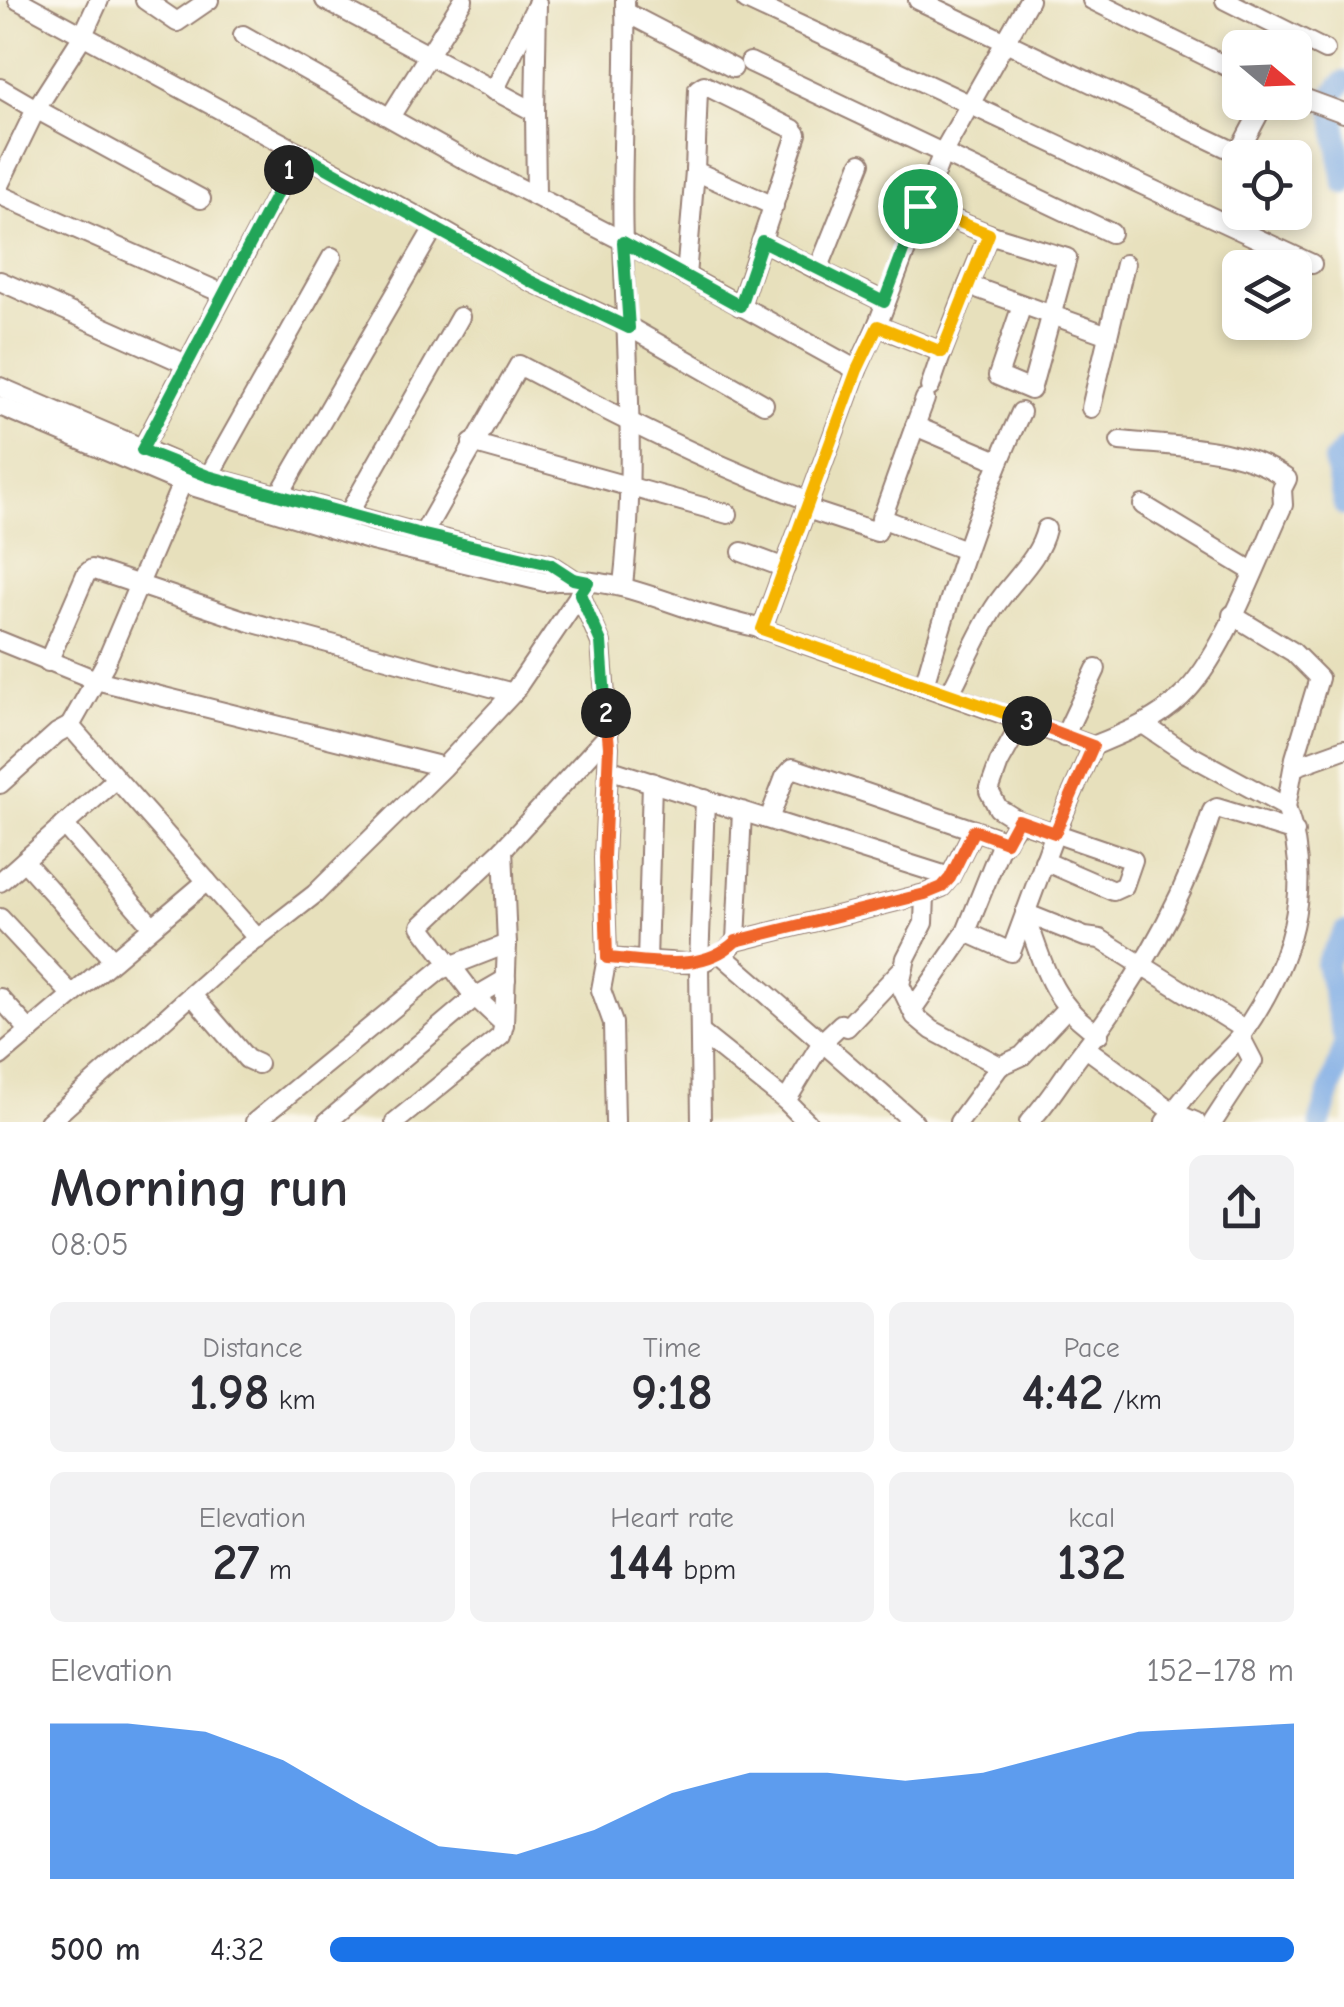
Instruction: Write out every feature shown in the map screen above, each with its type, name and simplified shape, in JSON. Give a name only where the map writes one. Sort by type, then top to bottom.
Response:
[{"type":"street","points":[[18,0],[530,281],[629,328],[764,404]]},
{"type":"street","points":[[0,183],[36,109],[82,37],[99,0]]},
{"type":"street","points":[[144,0],[176,22],[208,0]]},
{"type":"street","points":[[325,0],[536,112]]},
{"type":"street","points":[[390,117],[463,0]]},
{"type":"street","points":[[746,0],[1282,250]]},
{"type":"street","points":[[918,0],[1222,145]]},
{"type":"street","points":[[762,629],[942,152],[1028,0]]},
{"type":"street","points":[[1092,0],[1222,64]]},
{"type":"street","points":[[1226,0],[1325,50]]},
{"type":"street","points":[[494,92],[537,3],[536,196]]},
{"type":"street","points":[[623,585],[629,533],[629,328],[623,242],[624,3],[742,65],[942,152],[1110,233]]},
{"type":"street","points":[[243,35],[464,160],[857,370]]},
{"type":"street","points":[[686,276],[698,89],[704,85],[797,134],[740,306]]},
{"type":"street","points":[[0,88],[201,200]]},
{"type":"street","points":[[1312,102],[1344,113]]},
{"type":"street","points":[[138,457],[298,152]]},
{"type":"street","points":[[818,270],[861,163]]},
{"type":"street","points":[[695,170],[774,206]]},
{"type":"street","points":[[0,195],[224,294]]},
{"type":"street","points":[[920,206],[989,234],[1066,258],[1030,390],[998,376],[1022,306]]},
{"type":"street","points":[[275,502],[435,226]]},
{"type":"street","points":[[419,542],[519,364],[629,423],[808,505],[877,532],[989,234]]},
{"type":"street","points":[[762,241],[884,302]]},
{"type":"street","points":[[205,483],[332,257]]},
{"type":"street","points":[[1091,408],[1126,264]]},
{"type":"street","points":[[0,281],[186,364]]},
{"type":"street","points":[[968,286],[1108,335]]},
{"type":"street","points":[[342,522],[460,317]]},
{"type":"street","points":[[878,326],[942,352]]},
{"type":"street","points":[[0,387],[138,457]]},
{"type":"street","points":[[0,406],[205,483],[419,542],[550,564],[580,585],[601,642],[608,735],[604,858],[607,958],[600,990],[614,1023],[615,1122]]},
{"type":"street","points":[[924,685],[966,550],[998,461],[1021,412]]},
{"type":"street","points":[[915,426],[998,461]]},
{"type":"street","points":[[580,585],[623,585],[950,693],[1093,746],[1143,724],[1181,698],[1210,662],[1283,505],[1282,489],[1287,479],[1267,464],[1229,453],[1120,441]]},
{"type":"street","points":[[472,444],[728,514]]},
{"type":"street","points":[[0,784],[56,733],[70,726],[140,588],[185,476]]},
{"type":"street","points":[[1142,505],[1252,571]]},
{"type":"street","points":[[882,518],[966,550]]},
{"type":"street","points":[[950,693],[991,613],[1013,579],[1041,550],[1046,530]]},
{"type":"street","points":[[742,552],[785,568]]},
{"type":"street","points":[[48,662],[86,574],[92,569],[250,622],[513,693]]},
{"type":"street","points":[[49,1122],[258,938],[316,894],[443,768],[513,693],[580,585]]},
{"type":"street","points":[[1169,1117],[1242,1033],[1274,982],[1297,919],[1295,832],[1286,807],[1319,678],[1293,652],[1232,615]]},
{"type":"street","points":[[0,641],[96,680],[436,765]]},
{"type":"street","points":[[1064,737],[1096,670]]},
{"type":"street","points":[[1023,720],[999,763],[990,791],[998,808],[1018,820],[1133,860],[1124,886],[1112,891],[1044,861]]},
{"type":"street","points":[[1143,724],[1286,807]]},
{"type":"street","points":[[70,726],[258,938]]},
{"type":"street","points":[[504,1024],[475,997],[422,926],[503,849],[608,735]]},
{"type":"street","points":[[966,932],[1012,952],[1055,833],[1093,746]]},
{"type":"street","points":[[1294,767],[1341,749]]},
{"type":"street","points":[[608,768],[950,878]]},
{"type":"street","points":[[769,819],[785,777],[793,768],[1006,842]]},
{"type":"street","points":[[1033,1121],[1142,965],[1196,864],[1212,811],[1234,778]]},
{"type":"street","points":[[0,882],[116,780]]},
{"type":"street","points":[[647,961],[652,782]]},
{"type":"street","points":[[701,1122],[698,964],[705,799]]},
{"type":"street","points":[[1217,808],[1295,832]]},
{"type":"street","points":[[736,941],[742,811]]},
{"type":"street","points":[[912,1010],[966,932],[999,850],[1018,820]]},
{"type":"street","points":[[64,826],[152,926]]},
{"type":"street","points":[[607,958],[698,964],[722,955],[736,941],[925,894],[942,887],[950,878],[974,830]]},
{"type":"street","points":[[396,1122],[501,1036],[506,979],[503,849]]},
{"type":"street","points":[[24,861],[113,960]]},
{"type":"street","points":[[0,1056],[206,880]]},
{"type":"street","points":[[925,894],[924,923],[904,966],[900,985],[912,1010],[932,1030],[1000,1066]]},
{"type":"street","points":[[1025,913],[1085,938],[1100,939],[1242,1033],[1253,1061],[1213,1122]]},
{"type":"street","points":[[1025,913],[1044,970],[1074,1019],[1169,1117],[1196,1122]]},
{"type":"street","points":[[0,918],[72,995]]},
{"type":"street","points":[[256,1122],[440,970],[506,944]]},
{"type":"street","points":[[722,955],[822,1042],[891,1114],[914,1122]]},
{"type":"street","points":[[786,1101],[822,1042],[840,1024],[848,1027],[904,966]]},
{"type":"street","points":[[327,1122],[475,997],[506,979]]},
{"type":"street","points":[[192,995],[247,1059],[258,1064]]},
{"type":"street","points":[[0,998],[30,1031]]},
{"type":"street","points":[[960,1122],[1000,1066],[1022,1056],[1067,1008]]},
{"type":"street","points":[[701,1033],[786,1101],[806,1122]]},
{"type":"waterway","points":[[1344,82],[1331,96],[1344,183]]},
{"type":"waterway","points":[[1344,449],[1334,461],[1344,505]]},
{"type":"waterway","points":[[1344,932],[1326,964],[1344,1039]]},
{"type":"waterway","points":[[1320,1122],[1344,1047]]},
{"type":"route","points":[[298,152],[530,281],[629,328],[623,242],[740,306],[762,241],[884,302],[920,206],[989,234],[942,352],[878,326],[857,370],[762,629],[1093,746],[1055,833],[1018,820],[1006,842],[974,830],[950,878],[942,887],[925,894],[736,941],[722,955],[698,964],[607,958],[604,858],[609,747],[601,642],[580,594],[588,582],[573,579],[550,564],[420,534],[208,476],[142,450],[298,152]]}]
